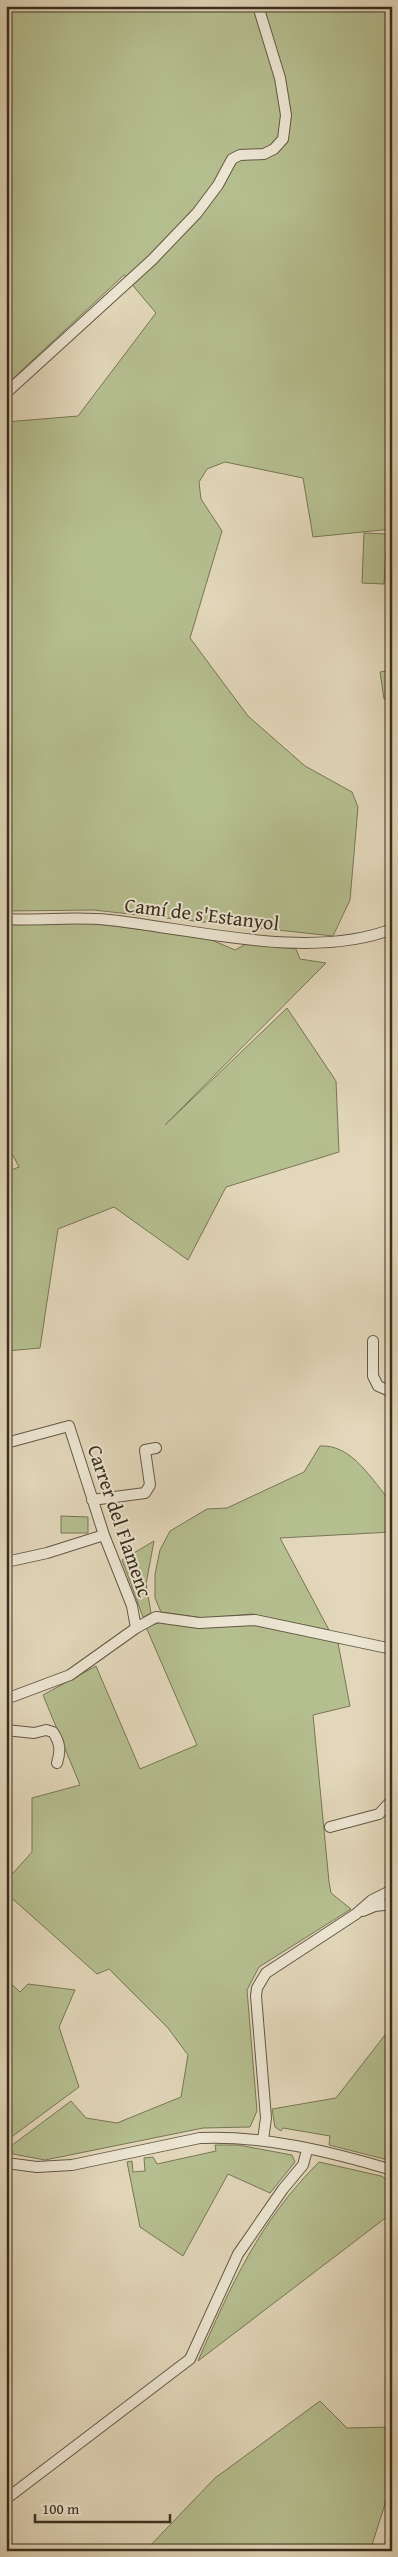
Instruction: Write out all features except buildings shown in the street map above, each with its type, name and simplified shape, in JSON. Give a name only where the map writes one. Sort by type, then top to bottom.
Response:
[{"type":"street","points":[[6,393],[152,260],[197,213],[218,185],[232,159],[240,155],[264,154],[274,149],[283,139],[286,115],[280,78],[258,6]]},
{"type":"street","name":"Camí de s'Estanyol","points":[[6,918],[98,919],[299,944],[366,938],[392,929]]},
{"type":"street","points":[[373,1341],[373,1376],[378,1386],[392,1392]]},
{"type":"street","name":"Carrer del Flamenc","points":[[6,1443],[69,1426],[104,1535],[132,1606],[136,1628]]},
{"type":"street","points":[[92,1500],[145,1493],[150,1485],[145,1450],[156,1448]]},
{"type":"street","points":[[6,1562],[47,1553],[104,1535]]},
{"type":"street","points":[[6,1699],[70,1675],[136,1628],[156,1617],[199,1623],[255,1620],[392,1649]]},
{"type":"street","points":[[6,1730],[34,1733],[46,1730],[53,1732],[58,1740],[61,1751],[57,1763]]},
{"type":"street","points":[[330,1827],[379,1814],[392,1800]]},
{"type":"street","points":[[263,2140],[266,2118],[257,1988],[266,1973],[356,1914],[372,1900],[392,1890]]},
{"type":"street","points":[[356,1914],[375,1906],[392,1904]]},
{"type":"street","points":[[6,2163],[54,2168],[200,2138],[233,2137],[263,2140],[392,2170]]},
{"type":"street","points":[[6,2499],[190,2359],[238,2254],[283,2189],[303,2165],[307,2150]]},
{"type":"green space","points":[[6,6],[392,6],[392,529],[313,537],[303,478],[225,462],[207,469],[199,482],[201,499],[222,531],[190,638],[248,716],[305,766],[352,792],[358,807],[350,900],[333,936],[93,910],[6,911],[6,422],[78,416],[156,313],[124,275],[6,385]]},
{"type":"green space","points":[[364,533],[387,534],[384,584],[362,583]]},
{"type":"green space","points":[[392,670],[392,698],[384,699],[380,672]]},
{"type":"green space","points":[[91,923],[207,938],[235,950],[248,943],[296,949],[300,959],[326,963],[165,1125],[287,1008],[336,1081],[339,1152],[226,1187],[188,1260],[114,1207],[58,1229],[40,1348],[6,1351],[6,1172],[19,1167],[6,1142],[6,925]]},
{"type":"green space","points":[[320,1446],[332,1447],[352,1457],[392,1503],[392,1532],[280,1538],[329,1630],[252,1614],[204,1618],[161,1612],[155,1598],[155,1574],[160,1550],[170,1531],[207,1509],[227,1508],[304,1472]]},
{"type":"green space","points":[[61,1516],[88,1517],[88,1533],[61,1533]]},
{"type":"green space","points":[[154,1541],[146,1584],[151,1613],[143,1617],[122,1560]]},
{"type":"green space","points":[[161,1622],[268,1626],[338,1643],[350,1706],[313,1715],[331,1893],[351,1909],[259,1967],[247,1990],[257,2111],[250,2127],[203,2128],[45,2160],[13,2154],[11,2146],[71,2101],[86,2118],[117,2123],[181,2097],[188,2055],[168,2028],[109,1969],[97,1974],[6,1893],[6,1881],[32,1852],[32,1798],[80,1785],[43,1695],[96,1666],[140,1769],[197,1745],[146,1627]]},
{"type":"green space","points":[[6,1979],[20,1992],[28,1984],[75,1990],[59,2027],[79,2087],[6,2141]]},
{"type":"green space","points":[[392,2026],[392,2161],[329,2145],[330,2136],[283,2128],[281,2131],[275,2127],[272,2109],[336,2098]]},
{"type":"green space","points":[[215,2145],[238,2145],[292,2155],[295,2162],[270,2193],[228,2174],[183,2256],[140,2227],[127,2162],[132,2161],[133,2172],[145,2171],[144,2158],[153,2157],[157,2164],[216,2151]]},
{"type":"green space","points":[[319,2162],[381,2176],[392,2182],[392,2213],[198,2361],[235,2280],[263,2231],[279,2208]]},
{"type":"green space","points":[[320,2401],[347,2428],[392,2427],[392,2482],[370,2551],[145,2551],[215,2478]]}]
